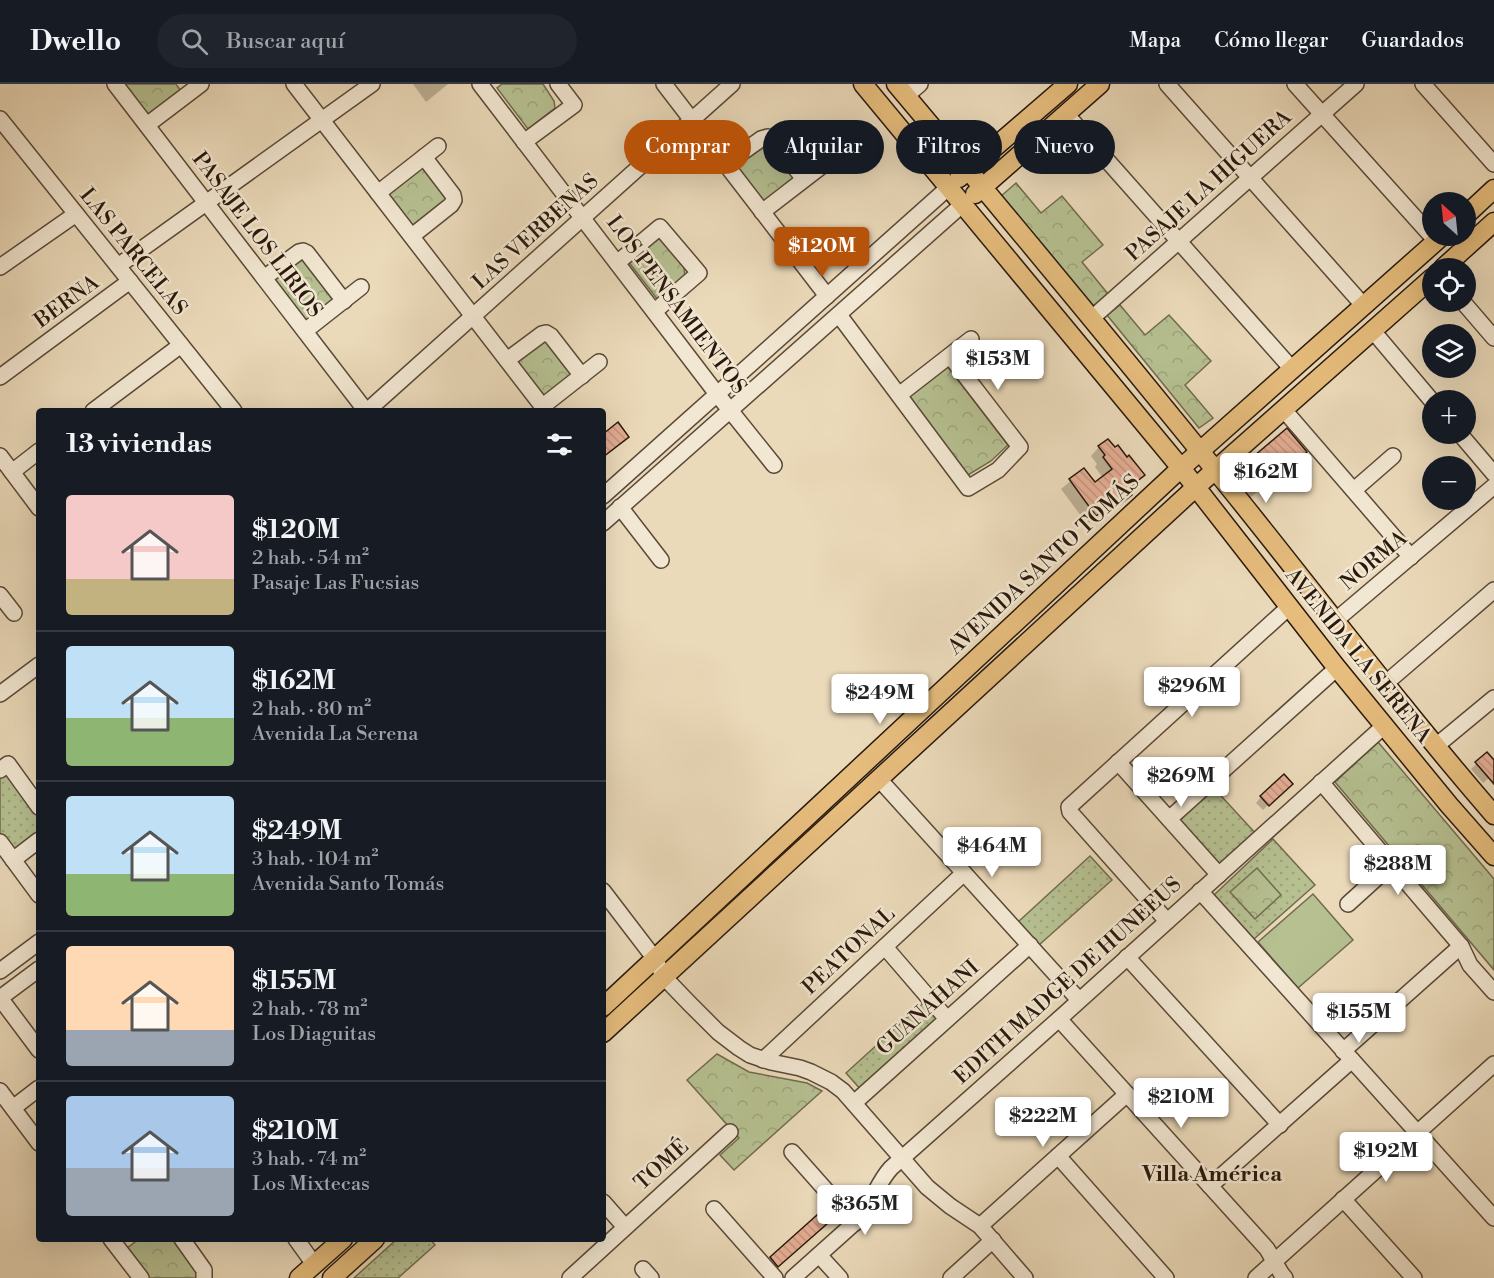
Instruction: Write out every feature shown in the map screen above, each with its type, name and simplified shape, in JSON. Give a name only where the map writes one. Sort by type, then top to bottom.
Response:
[{"type":"main road","name":"AVENIDA LA SERENA","points":[[863,84],[1190,479],[1337,668],[1494,856]]},
{"type":"main road","points":[[1002,141],[1068,84]]},
{"type":"main road","points":[[963,204],[1100,84]]},
{"type":"main road","name":"AVENIDA LA SERENA","points":[[907,88],[931,120]]},
{"type":"main road","points":[[949,187],[964,174]]},
{"type":"main road","name":"AVENIDA LA SERENA","points":[[971,174],[1208,462],[1436,746],[1490,804]]},
{"type":"main road","points":[[1476,207],[1492,194]]},
{"type":"main road","points":[[1454,258],[1494,222]]},
{"type":"main road","name":"AVENIDA SANTO TOMÁS","points":[[606,1030],[879,779],[1208,462],[1292,369],[1430,246]]},
{"type":"main road","name":"AVENIDA SANTO TOMÁS","points":[[1208,462],[1284,410],[1422,287]]},
{"type":"main road","name":"AVENIDA SANTO TOMÁS","points":[[606,1004],[1190,479]]},
{"type":"main road","points":[[299,1278],[340,1242]]},
{"type":"main road","points":[[332,1278],[372,1242]]},
{"type":"street","name":"PASAJE LOS LIRIOS","points":[[115,84],[365,408]]},
{"type":"street","points":[[147,125],[184,89],[201,84]]},
{"type":"street","points":[[294,84],[544,408]]},
{"type":"street","points":[[118,266],[372,84]]},
{"type":"street","points":[[524,142],[574,105],[558,84]]},
{"type":"street","points":[[664,84],[692,120]]},
{"type":"street","name":"LAS VERBENAS","points":[[692,120],[732,84]]},
{"type":"street","points":[[1167,84],[1364,305]]},
{"type":"street","points":[[1295,84],[1422,220]]},
{"type":"street","name":"PASAJE LA HIGUERA","points":[[1091,319],[1356,84]]},
{"type":"street","name":"LOS PENSAMIENTOS","points":[[484,86],[524,142],[774,465]]},
{"type":"street","points":[[1431,87],[1494,164]]},
{"type":"street","points":[[1066,114],[1292,369]]},
{"type":"street","name":"LAS PARCELAS","points":[[0,119],[230,408]]},
{"type":"street","points":[[751,146],[763,137],[768,137],[774,141],[804,179]]},
{"type":"street","points":[[378,193],[438,146]]},
{"type":"street","points":[[412,236],[451,205],[454,200],[453,195],[424,157]]},
{"type":"street","name":"LAS VERBENAS","points":[[370,408],[632,174]]},
{"type":"street","points":[[734,174],[827,296]]},
{"type":"street","points":[[762,212],[811,174]]},
{"type":"street","points":[[606,489],[717,394],[949,187]]},
{"type":"street","points":[[606,520],[963,204]]},
{"type":"street","points":[[0,267],[76,214]]},
{"type":"street","points":[[617,263],[660,227],[699,273],[655,311]]},
{"type":"street","points":[[264,278],[303,251],[308,254],[344,301]]},
{"type":"street","name":"BERNA","points":[[0,377],[130,281]]},
{"type":"street","points":[[305,332],[361,287]]},
{"type":"street","points":[[1471,312],[1494,338]]},
{"type":"street","points":[[839,315],[968,488],[998,470],[1020,447],[950,356]]},
{"type":"street","points":[[1373,331],[1423,390]]},
{"type":"street","points":[[507,360],[546,333],[551,336],[582,376]]},
{"type":"street","points":[[899,395],[971,339]]},
{"type":"street","points":[[97,408],[181,345]]},
{"type":"street","points":[[546,408],[599,362]]},
{"type":"street","points":[[1284,410],[1411,557]]},
{"type":"street","points":[[1468,444],[1494,474]]},
{"type":"street","points":[[12,472],[36,453]]},
{"type":"street","points":[[0,456],[36,504]]},
{"type":"street","points":[[1354,490],[1393,456]]},
{"type":"street","name":"NORMA","points":[[1336,620],[1494,486]]},
{"type":"street","points":[[620,507],[661,560]]},
{"type":"street","points":[[1386,683],[1494,590]]},
{"type":"street","points":[[0,595],[14,614]]},
{"type":"street","points":[[1167,921],[1070,812],[1070,806],[1289,607]]},
{"type":"street","points":[[0,694],[36,667]]},
{"type":"street","points":[[1169,819],[1337,668]]},
{"type":"street","points":[[1436,746],[1494,698]]},
{"type":"street","name":"EDITH MADGE DE HUNEEUS","points":[[793,1278],[855,1223],[868,1207],[883,1176],[901,1158],[1384,726]]},
{"type":"street","points":[[1119,762],[1219,875]]},
{"type":"street","points":[[0,770],[9,764],[36,803]]},
{"type":"street","points":[[879,779],[1079,1000]]},
{"type":"street","points":[[1321,782],[1461,946],[1470,965],[1494,992]]},
{"type":"street","points":[[0,842],[36,891]]},
{"type":"street","points":[[13,860],[36,842]]},
{"type":"street","points":[[1348,904],[1392,864]]},
{"type":"street","name":"PEATONAL","points":[[763,1060],[964,873]]},
{"type":"street","points":[[1200,891],[1494,1218]]},
{"type":"street","points":[[606,895],[655,959],[664,976],[718,1032],[739,1048],[763,1060],[800,1068],[821,1076],[843,1091],[936,1195],[980,1226],[1025,1278]]},
{"type":"street","points":[[0,971],[36,944]]},
{"type":"street","name":"GUANAHANI","points":[[854,1103],[1030,945]]},
{"type":"street","points":[[1210,1186],[1280,1125],[1348,1055],[1461,946]]},
{"type":"street","points":[[885,947],[947,1019]]},
{"type":"street","points":[[1127,957],[1280,1125]]},
{"type":"street","points":[[36,971],[0,998],[36,1046]]},
{"type":"street","points":[[1059,1018],[1267,1249],[1285,1278]]},
{"type":"street","points":[[1256,1278],[1494,1064]]},
{"type":"street","points":[[13,1108],[36,1090]]},
{"type":"street","points":[[0,1091],[36,1139]]},
{"type":"street","points":[[980,1226],[1127,1094]]},
{"type":"street","name":"TOMÉ","points":[[570,1278],[730,1132]]},
{"type":"street","points":[[792,1152],[855,1223]]},
{"type":"street","points":[[1058,1156],[1166,1278]]},
{"type":"street","points":[[1343,1199],[1414,1278]]},
{"type":"street","points":[[606,1205],[625,1227]]},
{"type":"street","points":[[714,1209],[775,1278]]},
{"type":"street","points":[[951,1278],[993,1240]]},
{"type":"street","points":[[120,1242],[141,1278]]},
{"type":"street","points":[[184,1242],[204,1270],[204,1278]]},
{"type":"street","points":[[298,1242],[314,1264]]},
{"type":"street","points":[[819,1255],[840,1278]]},
{"type":"green space","points":[[121,84],[176,84],[180,90],[179,96],[151,116],[146,116]]},
{"type":"green space","points":[[502,84],[543,84],[554,101],[555,108],[528,129],[497,88]]},
{"type":"green space","points":[[763,146],[763,174],[791,174],[796,182],[764,204],[740,174],[751,174],[751,153]]},
{"type":"green space","points":[[417,166],[428,167],[450,196],[414,231],[386,194]]},
{"type":"green space","points":[[1016,183],[1041,213],[1062,196],[1103,245],[1082,262],[1108,294],[1092,307],[1000,197]]},
{"type":"green space","points":[[652,239],[660,239],[684,267],[685,278],[658,300],[627,260]]},
{"type":"green space","points":[[300,254],[333,294],[333,300],[307,322],[271,275]]},
{"type":"green space","points":[[1120,305],[1145,335],[1169,315],[1211,361],[1185,385],[1213,418],[1199,428],[1107,315]]},
{"type":"green space","points":[[543,337],[574,377],[547,398],[540,397],[514,364]]},
{"type":"green space","points":[[948,367],[1008,445],[991,461],[968,475],[908,397]]},
{"type":"green space","points":[[1378,742],[1494,879],[1494,970],[1335,782]]},
{"type":"green space","points":[[5,769],[36,811],[36,834],[10,853],[0,840],[0,773]]},
{"type":"green space","points":[[1212,786],[1257,835],[1222,866],[1177,818]]},
{"type":"green space","points":[[1273,839],[1315,885],[1254,939],[1214,895]]},
{"type":"green space","points":[[1090,856],[1112,880],[1039,945],[1018,922]]},
{"type":"green space","points":[[1257,868],[1281,895],[1255,919],[1230,892]]},
{"type":"green space","points":[[1313,894],[1353,940],[1298,988],[1258,942]]},
{"type":"green space","points":[[924,1002],[940,1020],[862,1091],[846,1073]]},
{"type":"green space","points":[[717,1054],[749,1072],[807,1083],[822,1091],[734,1170],[720,1155],[739,1138],[687,1080]]},
{"type":"green space","points":[[135,1242],[177,1242],[201,1274],[195,1278],[147,1278],[126,1249]]},
{"type":"green space","points":[[394,1242],[432,1242],[435,1245],[398,1278],[354,1278]]},
{"type":"building","points":[[618,422],[629,437],[606,455],[606,432]]},
{"type":"building","points":[[1287,428],[1307,452],[1260,491],[1241,467]]},
{"type":"building","points":[[1108,439],[1115,447],[1118,445],[1127,457],[1129,455],[1145,475],[1127,489],[1132,495],[1118,506],[1115,502],[1096,516],[1069,479],[1084,468],[1095,482],[1112,469],[1098,446]]},
{"type":"building","points":[[1487,752],[1494,760],[1494,784],[1475,762]]},
{"type":"building","points":[[1284,774],[1293,784],[1269,806],[1260,796]]},
{"type":"building","points":[[827,1206],[836,1216],[778,1267],[770,1257]]},
{"type":"district","name":"Villa América","points":[[1212,1174]]}]
